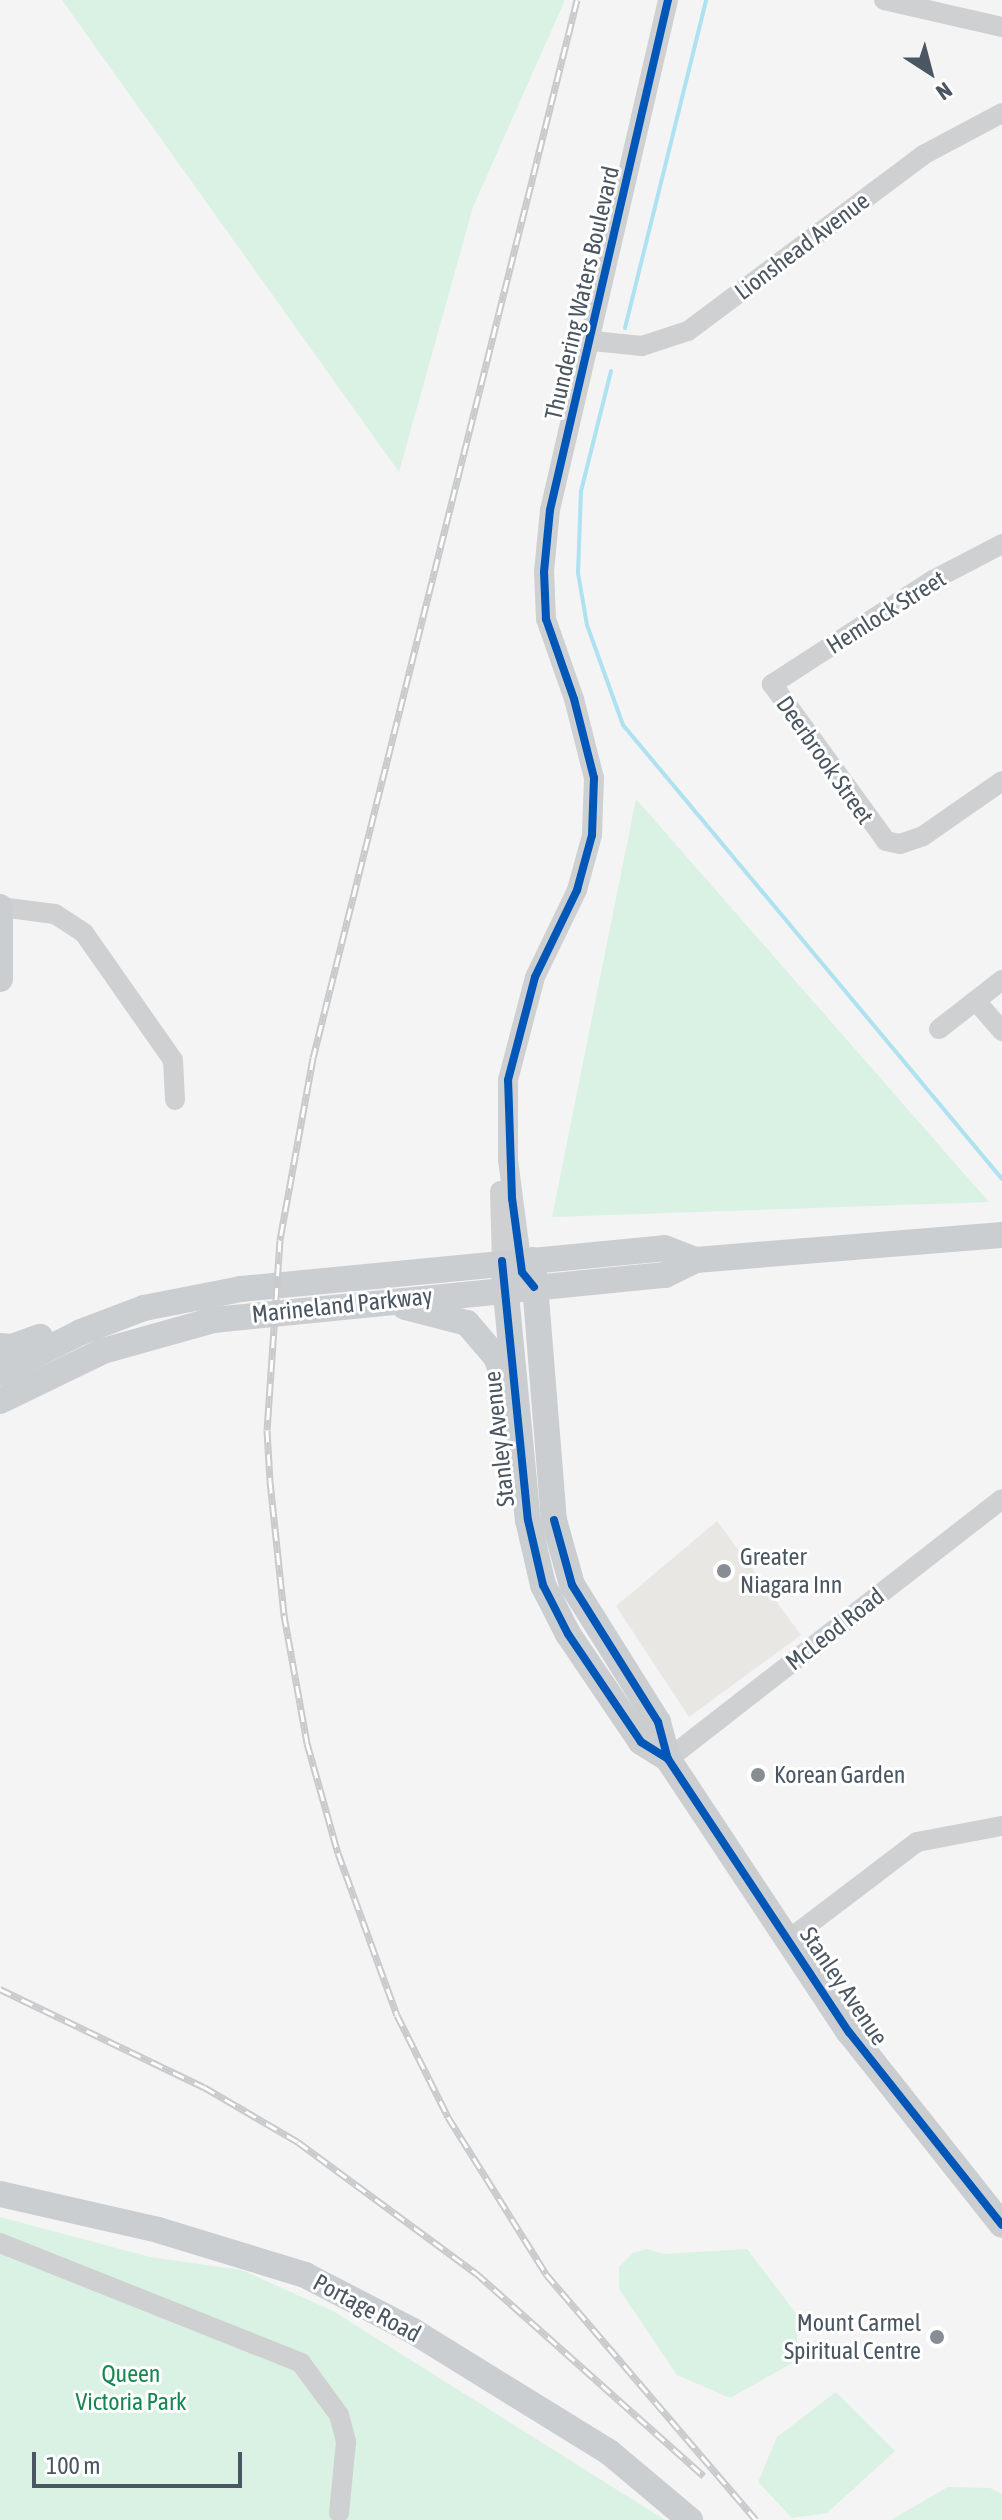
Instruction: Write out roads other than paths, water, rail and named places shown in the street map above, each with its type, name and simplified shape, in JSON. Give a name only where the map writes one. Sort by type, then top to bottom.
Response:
[{"type":"main road","points":[[0,907],[0,979]]},
{"type":"main road","name":"Marineland Parkway","points":[[0,1373],[81,1332],[144,1308],[241,1289],[522,1267],[664,1248],[696,1260],[1002,1235]]},
{"type":"main road","name":"Stanley Avenue","points":[[522,1267],[505,1288],[513,1401],[528,1520],[543,1585],[568,1634],[641,1742],[668,1759]]},
{"type":"main road","name":"Stanley Avenue","points":[[522,1267],[561,1555],[587,1613],[658,1722],[668,1759],[788,1940],[907,2110],[1002,2225]]},
{"type":"main road","name":"Marineland Parkway","points":[[0,1401],[126,1342],[213,1320],[505,1288]]},
{"type":"main road","points":[[0,1346],[12,1347],[107,1310],[169,1295],[241,1289]]},
{"type":"main road","points":[[366,1302],[424,1309],[467,1323],[496,1357],[513,1401]]},
{"type":"main road","name":"Portage Road","points":[[0,2194],[158,2230],[305,2275],[413,2331],[609,2452],[690,2520]]},
{"type":"street","name":"Thundering Waters Boulevard","points":[[522,1267],[500,1188],[508,1160],[508,1080],[535,977],[577,890],[592,835],[594,778],[588,744],[546,619],[544,572],[550,510],[593,341],[668,0]]},
{"type":"street","points":[[884,0],[1002,27]]},
{"type":"street","name":"Lionshead Avenue","points":[[593,341],[642,346],[688,331],[923,155],[1002,113]]},
{"type":"street","name":"Hemlock Street","points":[[772,684],[933,580],[1002,544]]},
{"type":"street","name":"Deerbrook Street","points":[[772,684],[886,841],[900,844],[923,836],[1002,781]]},
{"type":"street","points":[[0,907],[55,914],[84,933],[173,1060],[175,1100]]},
{"type":"street","points":[[939,1029],[1002,980]]},
{"type":"street","points":[[976,1001],[1002,1031]]},
{"type":"street","name":"Thundering Waters Boulevard","points":[[508,1160],[521,1185],[522,1267]]},
{"type":"street","name":"McLeod Road","points":[[668,1759],[1002,1499]]},
{"type":"street","points":[[788,1940],[917,1842],[1002,1826]]},
{"type":"street","points":[[0,2243],[301,2363],[339,2415],[346,2442],[339,2513]]},
{"type":"waterway","points":[[625,328],[706,0]]},
{"type":"waterway","points":[[611,371],[581,491],[578,573],[587,625],[623,725],[1002,1179]]},
{"type":"railway","points":[[577,0],[313,1058],[280,1240],[267,1430],[270,1481],[284,1615],[307,1743],[338,1853],[397,2015],[448,2117],[546,2274],[756,2520]]},
{"type":"railway","points":[[0,1989],[204,2087],[298,2142],[476,2273],[704,2476]]},
{"type":"place","name":"Greater Niagara Inn","points":[[724,1571]]},
{"type":"place","name":"Korean Garden","points":[[758,1775]]},
{"type":"place","name":"Mount Carmel Spiritual Centre","points":[[937,2337]]},
{"type":"park label","name":"Queen Victoria Park","points":[[131,2388]]}]
